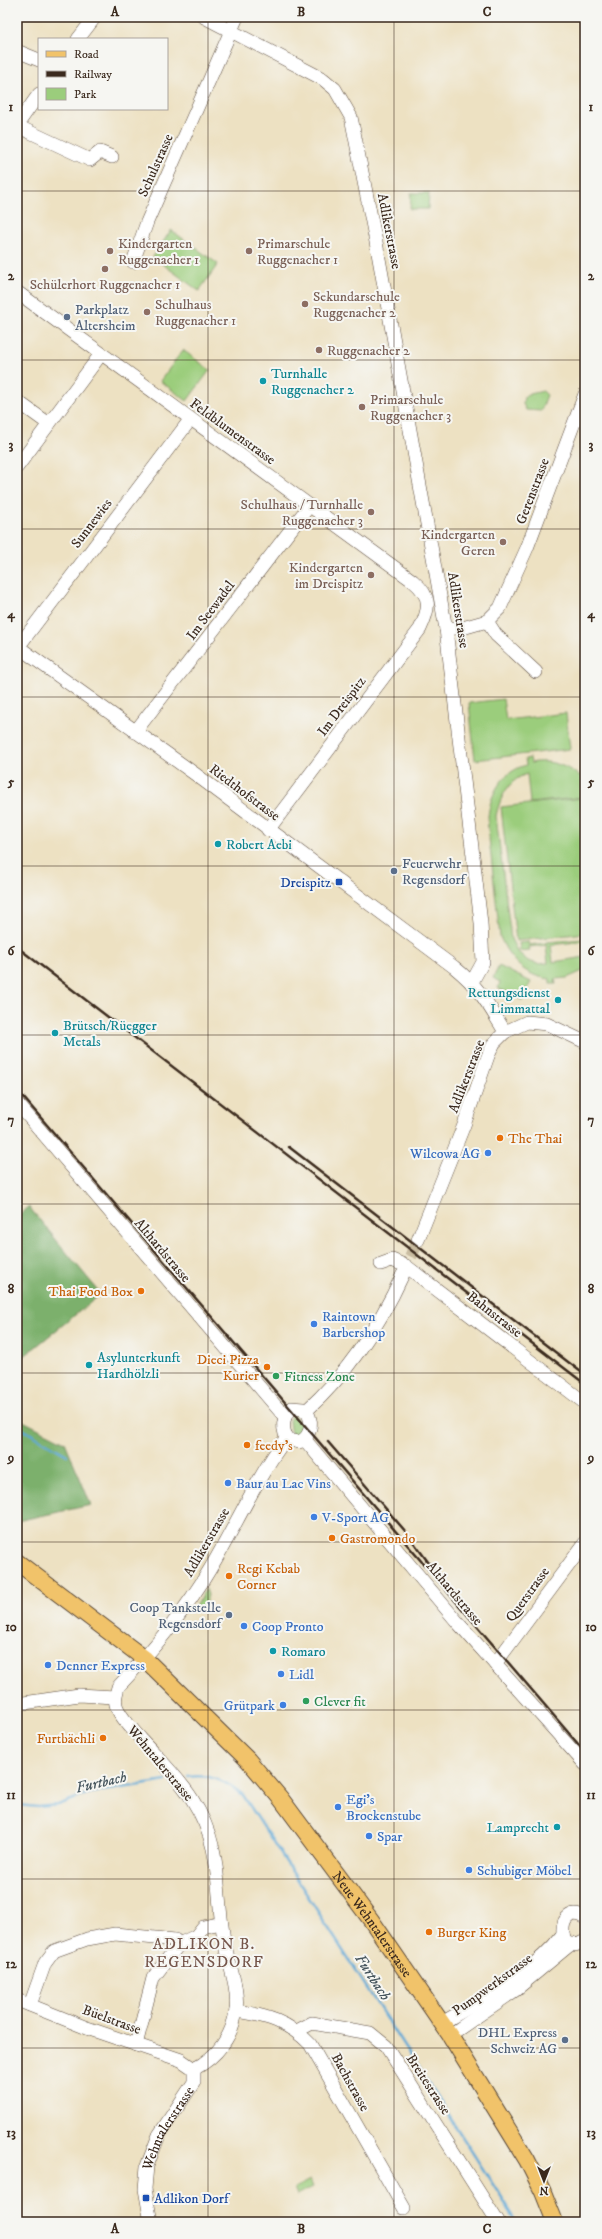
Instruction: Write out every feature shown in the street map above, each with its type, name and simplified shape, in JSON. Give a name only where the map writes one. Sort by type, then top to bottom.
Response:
[{"type":"main road","points":[[17,1562],[145,1658]]},
{"type":"main road","name":"Neue Wehntalerstrasse","points":[[145,1658],[248,1760],[281,1799],[371,1920],[446,2029],[527,2160],[543,2192],[555,2222]]},
{"type":"street","points":[[79,38],[95,17]]},
{"type":"street","name":"Adlikerstrasse","points":[[204,17],[323,79],[336,89],[351,117],[377,248],[446,629],[481,923],[483,962],[472,982],[484,995],[505,1032],[494,1043],[488,1056],[464,1125],[418,1240]]},
{"type":"street","name":"Schulstrasse","points":[[133,262],[147,222],[237,17]]},
{"type":"street","points":[[17,51],[38,60]]},
{"type":"street","points":[[38,95],[17,126],[90,160],[100,152],[112,157]]},
{"type":"street","name":"Feldblumenstrasse","points":[[17,292],[413,582],[427,598]]},
{"type":"street","points":[[17,467],[100,354]]},
{"type":"street","name":"Gerenstrasse","points":[[487,621],[500,608],[508,593],[585,394]]},
{"type":"street","points":[[17,401],[49,424]]},
{"type":"street","name":"Sunnewies","points":[[18,646],[190,420]]},
{"type":"street","name":"Im Seewadel","points":[[135,732],[309,506]]},
{"type":"street","name":"Im Dreispitz","points":[[268,830],[420,629],[428,612],[427,598]]},
{"type":"street","points":[[446,629],[466,627],[487,621],[496,635],[536,672]]},
{"type":"street","name":"Riedthofstrasse","points":[[18,646],[472,982]]},
{"type":"street","points":[[505,1032],[516,1026],[537,1022],[559,1029],[585,1042]]},
{"type":"street","name":"Althardstrasse","points":[[17,1103],[285,1417]]},
{"type":"street","name":"Bahnstrasse","points":[[381,1264],[392,1260],[406,1266],[585,1403]]},
{"type":"street","points":[[306,1411],[335,1380],[365,1342],[393,1295],[403,1274]]},
{"type":"street","points":[[293,1408],[301,1408],[306,1411],[310,1424],[309,1434],[305,1440],[294,1442],[287,1437],[284,1426],[285,1417],[293,1408]]},
{"type":"street","name":"Adlikerstrasse","points":[[145,1658],[167,1634],[188,1605],[210,1570],[264,1472],[287,1437]]},
{"type":"street","name":"Althardstrasse","points":[[305,1440],[495,1664],[585,1764]]},
{"type":"street","name":"Querstrasse","points":[[495,1664],[585,1543]]},
{"type":"street","points":[[17,1704],[78,1695],[115,1697],[118,1688],[145,1658]]},
{"type":"street","name":"Wehntalerstrasse","points":[[115,1697],[118,1708],[123,1717],[185,1789],[205,1821],[214,1846],[221,1923],[236,1988],[236,2011],[232,2029],[222,2047],[206,2062],[194,2069],[194,2082],[159,2135],[147,2166],[145,2189],[151,2222]]},
{"type":"street","name":"Pumpwerkstrasse","points":[[446,2029],[514,1991],[567,1939],[563,1924],[568,1918],[578,1915],[585,1918]]},
{"type":"street","points":[[136,2046],[153,1978],[179,1944],[196,1936],[204,1927],[221,1923]]},
{"type":"street","points":[[30,2006],[45,1963],[54,1951],[87,1939],[115,1934],[174,1940],[179,1944]]},
{"type":"street","points":[[567,1939],[580,1943],[585,1941]]},
{"type":"street","name":"Büelstrasse","points":[[17,2000],[136,2046],[181,2060],[194,2069]]},
{"type":"street","name":"Bachstrasse","points":[[236,2011],[278,2020],[297,2031],[316,2052],[404,2208]]},
{"type":"street","name":"Breitestrasse","points":[[297,2031],[312,2022],[370,2033],[386,2046],[498,2222]]},
{"type":"green space","points":[[411,193],[429,193],[428,209],[410,209]]},
{"type":"green space","points":[[171,230],[218,264],[199,291],[153,257]]},
{"type":"green space","points":[[183,350],[210,370],[187,401],[160,381]]},
{"type":"green space","points":[[543,391],[547,395],[541,411],[526,410],[523,404],[524,397]]},
{"type":"green space","points":[[503,699],[506,720],[566,713],[570,749],[475,760],[469,703]]},
{"type":"green space","points":[[530,758],[531,763],[550,762],[568,768],[578,775],[585,775],[585,799],[584,797],[530,803],[527,774],[520,777],[506,790],[496,816],[511,939],[517,951],[528,961],[538,964],[548,963],[546,945],[529,947],[530,950],[520,951],[519,943],[529,942],[529,945],[585,939],[585,941],[551,945],[553,962],[585,957],[585,970],[567,978],[555,979],[556,984],[550,984],[550,979],[533,974],[519,966],[508,953],[500,937],[488,829],[489,809],[496,790],[501,782],[516,769],[526,765],[525,759]]},
{"type":"green space","points":[[582,798],[585,821],[585,933],[516,941],[501,807]]},
{"type":"green space","points":[[499,966],[531,982],[522,1000],[498,988],[500,982],[493,978]]},
{"type":"green space","points":[[29,1207],[101,1294],[17,1362],[17,1216]]},
{"type":"green space","points":[[292,1414],[305,1429],[301,1437],[291,1435],[289,1421]]},
{"type":"green space","points":[[17,1418],[65,1442],[91,1505],[17,1521]]},
{"type":"green space","points":[[206,1589],[208,1595],[205,1604],[206,1613],[195,1606]]},
{"type":"green space","points":[[310,2180],[313,2187],[297,2195],[294,2188]]},
{"type":"waterway","points":[[17,1426],[67,1455]]},
{"type":"waterway","name":"Furtbach","points":[[188,1777],[196,1776],[218,1780],[224,1782],[243,1795],[517,2222]]},
{"type":"waterway","name":"Furtbach","points":[[17,1805],[38,1807],[58,1805],[90,1793],[166,1781]]},
{"type":"tunnel","points":[[403,1274],[418,1240]]},
{"type":"railway","points":[[17,947],[585,1384]]},
{"type":"railway","points":[[17,1090],[585,1752]]},
{"type":"railway","points":[[289,1147],[585,1375]]},
{"type":"railway","points":[[328,1442],[406,1532],[434,1570]]},
{"type":"place","name":"Kindergarten Ruggenacher 1","points":[[110,251]]},
{"type":"place","name":"Primarschule Ruggenacher 1","points":[[249,251]]},
{"type":"place","name":"Schülerhort Ruggenacher 1","points":[[105,269]]},
{"type":"place","name":"Sekundarschule Ruggenacher 2","points":[[305,304]]},
{"type":"place","name":"Schulhaus Ruggenacher 1","points":[[147,312]]},
{"type":"place","name":"Parkplatz Altersheim","points":[[67,317]]},
{"type":"place","name":"Ruggenacher 2","points":[[319,350]]},
{"type":"place","name":"Turnhalle Ruggenacher 2","points":[[263,381]]},
{"type":"place","name":"Primarschule Ruggenacher 3","points":[[362,407]]},
{"type":"place","name":"Schulhaus / Turnhalle Ruggenacher 3","points":[[371,512]]},
{"type":"place","name":"Kindergarten Geren","points":[[503,542]]},
{"type":"place","name":"Kindergarten im Dreispitz","points":[[371,575]]},
{"type":"place","name":"Robert Aebi","points":[[218,844]]},
{"type":"place","name":"Feuerwehr Regensdorf","points":[[394,871]]},
{"type":"place","name":"Dreispitz","points":[[339,882]]},
{"type":"place","name":"Rettungsdienst Limmattal","points":[[558,1000]]},
{"type":"place","name":"Brütsch/Rüegger Metals","points":[[55,1033]]},
{"type":"place","name":"The Thai","points":[[500,1138]]},
{"type":"place","name":"Wilcowa AG","points":[[488,1153]]},
{"type":"place","name":"Thai Food Box","points":[[141,1291]]},
{"type":"place","name":"Raintown Barbershop","points":[[314,1324]]},
{"type":"place","name":"Asylunterkunft Hardhölzli","points":[[89,1365]]},
{"type":"place","name":"Dieci Pizza Kurier","points":[[267,1367]]},
{"type":"place","name":"Fitness Zone","points":[[276,1376]]},
{"type":"place","name":"feedy's","points":[[247,1445]]},
{"type":"place","name":"Baur au Lac Vins","points":[[228,1483]]},
{"type":"place","name":"V-Sport AG","points":[[314,1517]]},
{"type":"place","name":"Gastromondo","points":[[332,1538]]},
{"type":"place","name":"Regi Kebab Corner","points":[[229,1576]]},
{"type":"place","name":"Coop Tankstelle Regensdorf","points":[[229,1615]]},
{"type":"place","name":"Coop Pronto","points":[[244,1626]]},
{"type":"place","name":"Romaro","points":[[273,1651]]},
{"type":"place","name":"Denner Express","points":[[48,1665]]},
{"type":"place","name":"Lidl","points":[[281,1674]]},
{"type":"place","name":"Clever fit","points":[[306,1701]]},
{"type":"place","name":"Grütpark","points":[[283,1705]]},
{"type":"place","name":"Furtbächli","points":[[103,1738]]},
{"type":"place","name":"Egi’s Brockenstube","points":[[338,1807]]},
{"type":"place","name":"Lamprecht","points":[[557,1827]]},
{"type":"place","name":"Spar","points":[[369,1836]]},
{"type":"place","name":"Schubiger Möbel","points":[[469,1870]]},
{"type":"place","name":"Burger King","points":[[429,1932]]},
{"type":"place","name":"DHL Express Schweiz AG","points":[[565,2040]]},
{"type":"place","name":"Adlikon Dorf","points":[[146,2198]]},
{"type":"district","name":"ADLIKON B. REGENSDORF","points":[[204,1952]]}]
